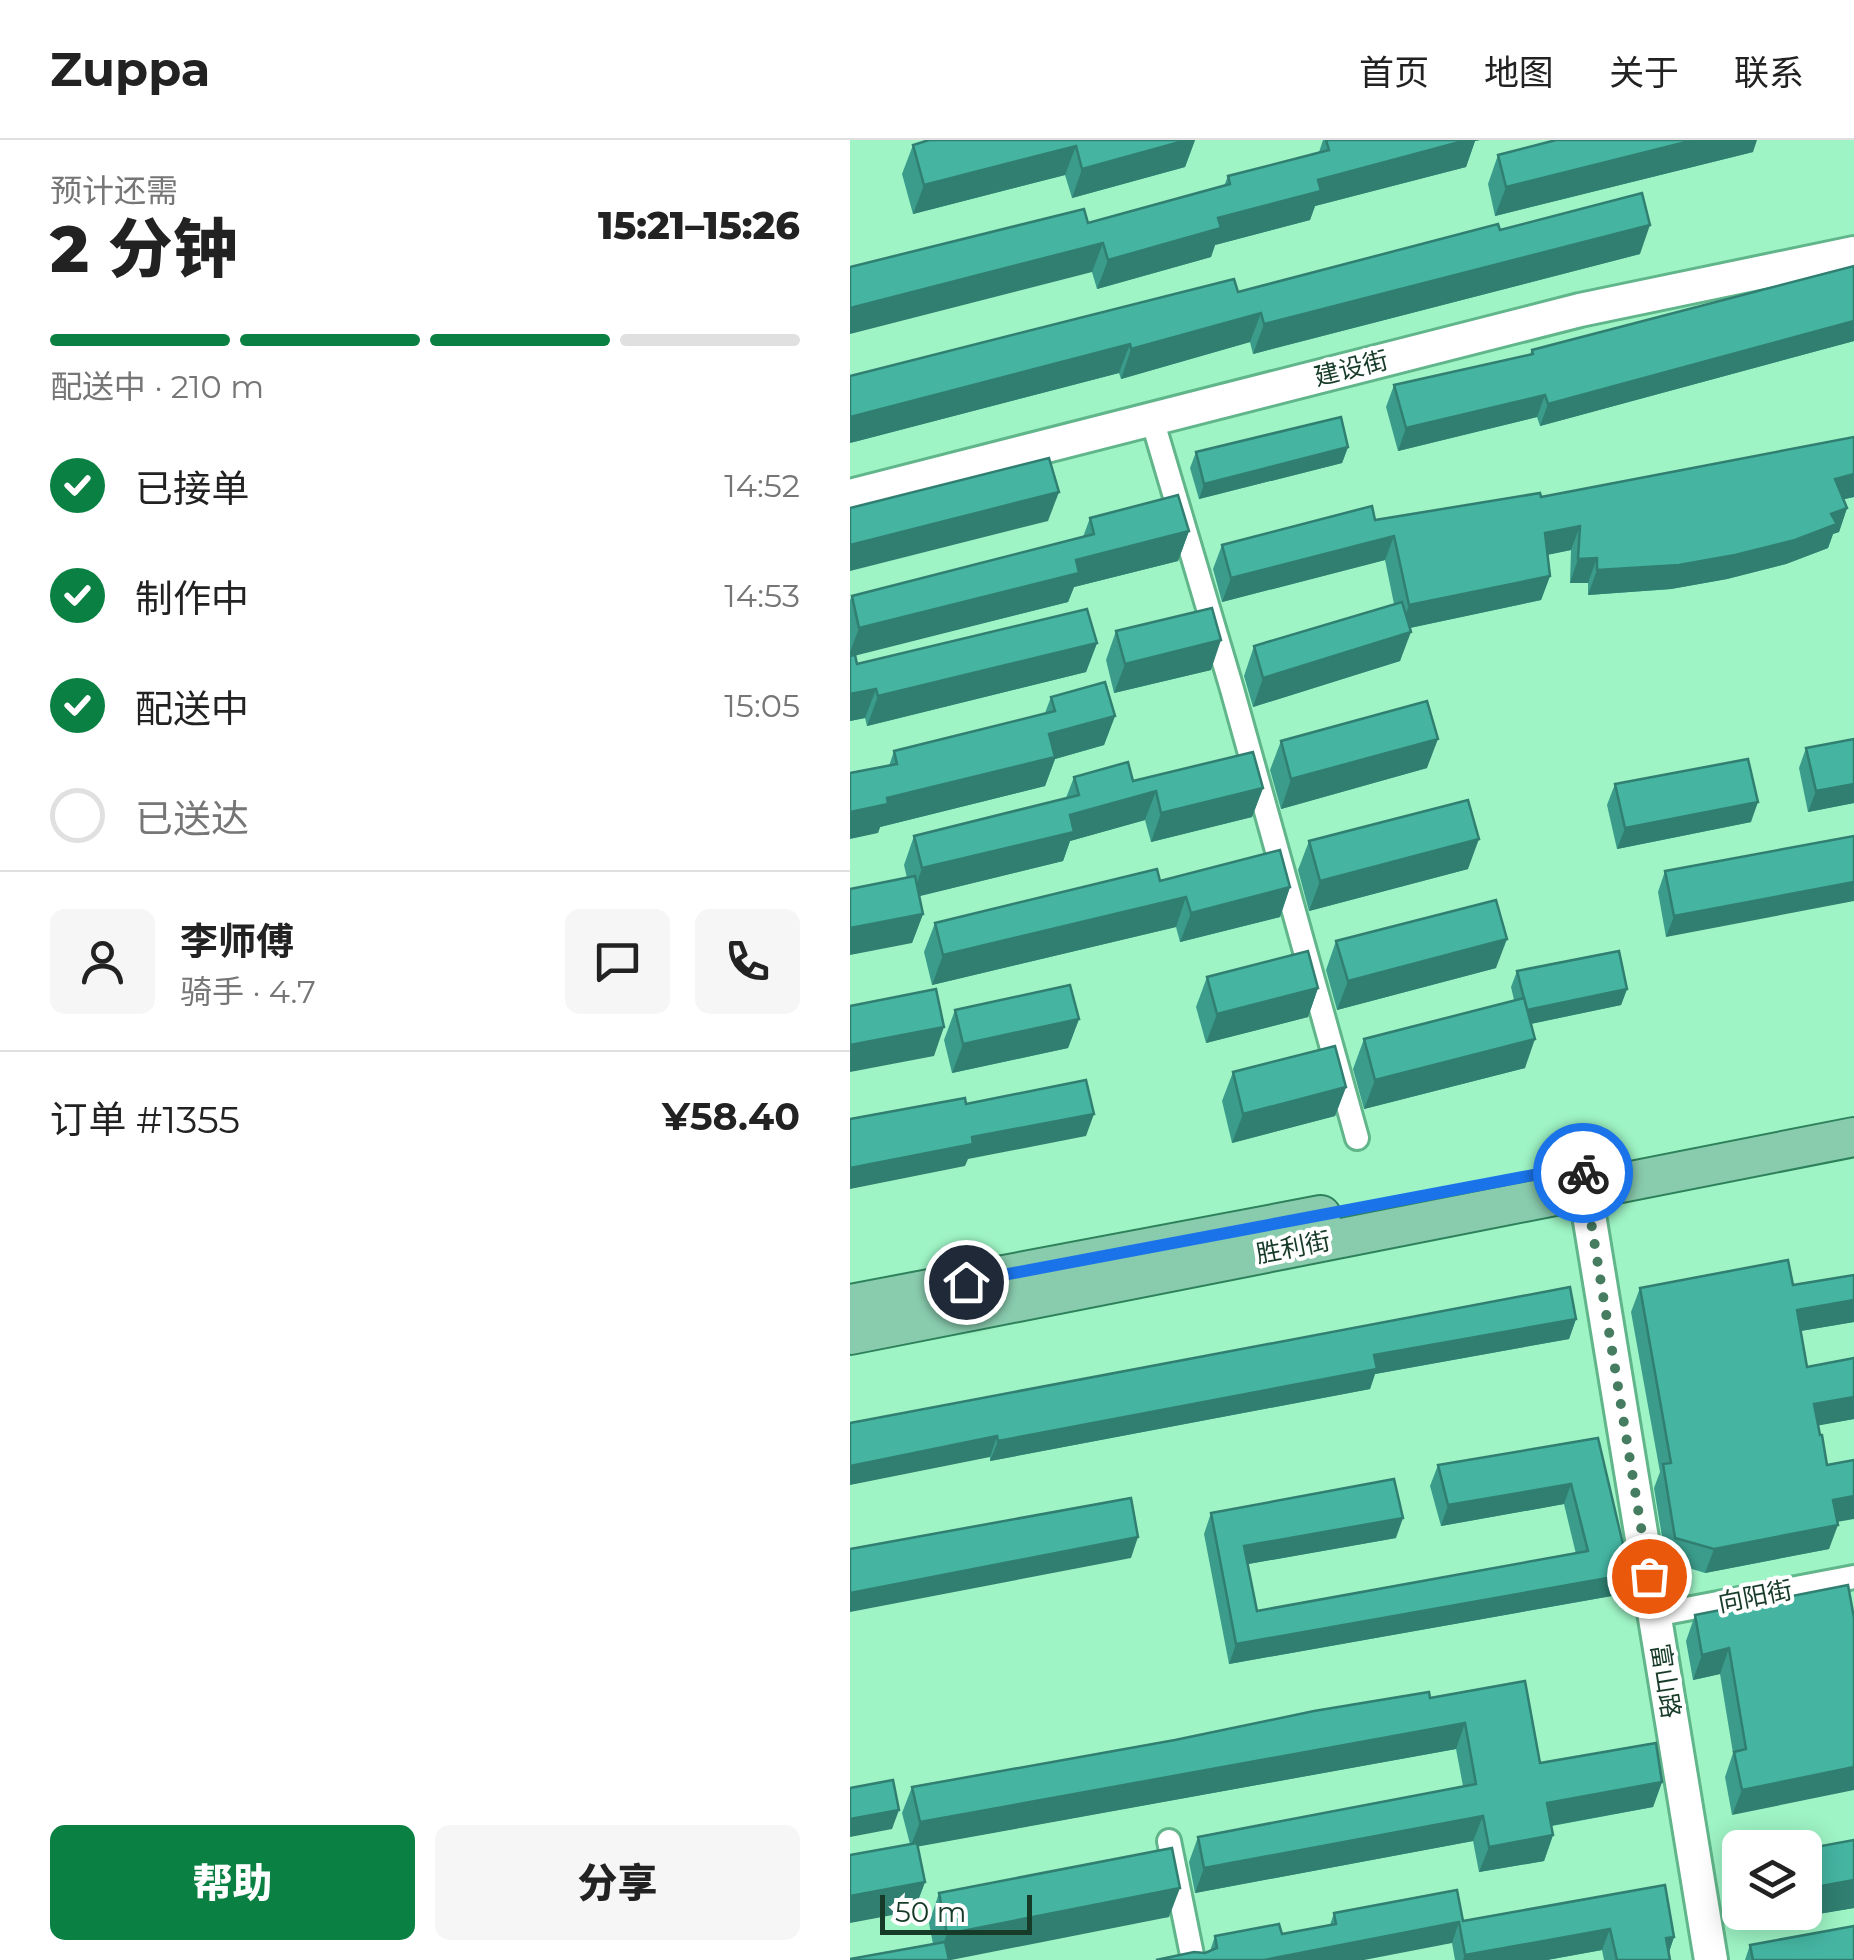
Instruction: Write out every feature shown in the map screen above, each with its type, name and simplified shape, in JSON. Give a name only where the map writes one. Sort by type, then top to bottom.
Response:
[{"type":"main road","name":"胜利街","points":[[850,1335],[1584,1177],[1854,1112]]},
{"type":"main road","name":"胜利街","points":[[850,1304],[1584,1177],[1854,1136]]},
{"type":"street","name":"建设街","points":[[850,496],[1580,310],[1854,253]]},
{"type":"street","points":[[1152,419],[1357,1138]]},
{"type":"street","name":"富山路","points":[[1584,1177],[1712,1960]]},
{"type":"street","name":"向阳街","points":[[1656,1614],[1854,1578]]},
{"type":"street","points":[[1170,1841],[1192,1960]]},
{"type":"building","points":[[929,140],[1187,140],[1082,169],[1076,146],[924,185],[913,145]]},
{"type":"building","points":[[1326,140],[1467,140],[1318,180],[1321,191],[1218,218],[1221,228],[1108,260],[1103,243],[850,308],[850,267],[1084,209],[1088,223],[1230,184],[1228,176],[1329,150]]},
{"type":"building","points":[[1556,140],[1694,140],[1506,187],[1498,155]]},
{"type":"building","points":[[1642,193],[1650,225],[1264,324],[1261,313],[1131,349],[1130,344],[850,417],[850,376],[1234,279],[1238,292],[1498,224],[1500,230]]},
{"type":"building","points":[[1854,266],[1854,321],[1548,404],[1545,395],[1406,428],[1394,385],[1533,354],[1532,350]]},
{"type":"building","points":[[1341,417],[1348,447],[1204,484],[1196,452]]},
{"type":"building","points":[[1854,437],[1854,474],[1835,479],[1847,508],[1831,514],[1837,524],[1795,540],[1679,565],[1597,570],[1597,558],[1578,559],[1580,526],[1545,533],[1550,576],[1409,605],[1394,536],[1231,578],[1222,545],[1372,506],[1375,520],[1540,493],[1541,497]]},
{"type":"building","points":[[1049,458],[1059,492],[850,545],[850,508]]},
{"type":"building","points":[[1178,495],[1189,531],[1076,560],[1079,573],[859,628],[852,596],[1094,534],[1090,518]]},
{"type":"building","points":[[1402,602],[1411,632],[1263,678],[1254,646]]},
{"type":"building","points":[[1212,608],[1221,640],[1125,664],[1116,631]]},
{"type":"building","points":[[1087,609],[1097,643],[878,696],[876,689],[850,694],[850,656],[855,655],[857,664]]},
{"type":"building","points":[[1105,682],[1115,716],[1049,734],[1055,757],[887,798],[888,804],[850,812],[850,773],[897,764],[894,751],[1055,711],[1051,697]]},
{"type":"building","points":[[1427,701],[1438,739],[1291,779],[1281,741]]},
{"type":"building","points":[[1854,739],[1854,784],[1816,791],[1806,748]]},
{"type":"building","points":[[1253,752],[1263,788],[1161,813],[1156,791],[1070,815],[1074,832],[922,868],[914,836],[1079,795],[1074,777],[1128,762],[1133,781]]},
{"type":"building","points":[[1748,759],[1758,802],[1625,828],[1615,784]]},
{"type":"building","points":[[1468,800],[1479,839],[1320,881],[1309,841]]},
{"type":"building","points":[[1854,836],[1854,882],[1674,916],[1665,871]]},
{"type":"building","points":[[1280,850],[1290,887],[1191,913],[1186,897],[943,955],[935,923],[1157,869],[1160,881]]},
{"type":"building","points":[[915,876],[923,914],[850,928],[850,889]]},
{"type":"building","points":[[1496,900],[1507,939],[1348,981],[1336,941]]},
{"type":"building","points":[[1308,951],[1318,988],[1217,1014],[1207,977]]},
{"type":"building","points":[[1619,951],[1627,989],[1527,1010],[1517,971]]},
{"type":"building","points":[[1070,985],[1079,1019],[963,1044],[955,1010]]},
{"type":"building","points":[[936,989],[944,1027],[850,1045],[850,1006]]},
{"type":"building","points":[[1524,998],[1535,1039],[1375,1080],[1364,1039]]},
{"type":"building","points":[[1335,1046],[1346,1087],[1243,1114],[1233,1072]]},
{"type":"building","points":[[1086,1080],[1094,1114],[972,1137],[973,1144],[850,1168],[850,1119],[965,1098],[966,1104]]},
{"type":"building","points":[[1788,1260],[1793,1285],[1854,1275],[1854,1300],[1797,1310],[1807,1367],[1854,1358],[1854,1397],[1814,1404],[1827,1465],[1854,1460],[1854,1496],[1833,1500],[1838,1525],[1714,1549],[1675,1538],[1663,1464],[1671,1463],[1640,1288]]},
{"type":"building","points":[[1570,1287],[1576,1319],[1374,1355],[1377,1369],[850,1466],[850,1423]]},
{"type":"building","points":[[1598,1438],[1630,1574],[1236,1644],[1211,1513],[1394,1479],[1403,1518],[1244,1546],[1257,1611],[1588,1551],[1571,1484],[1448,1505],[1438,1465]]},
{"type":"building","points":[[1131,1498],[1138,1537],[850,1593],[850,1549]]},
{"type":"building","points":[[1848,1585],[1854,1618],[1854,1767],[1742,1790],[1734,1752],[1746,1749],[1729,1648],[1702,1655],[1695,1615]]},
{"type":"building","points":[[1525,1681],[1540,1763],[1656,1743],[1662,1782],[1547,1803],[1553,1835],[1489,1847],[1483,1816],[1204,1868],[1198,1837],[1476,1784],[1465,1723],[920,1822],[912,1787],[1314,1711],[1429,1692],[1430,1698]]},
{"type":"building","points":[[893,1780],[899,1810],[850,1819],[850,1788]]},
{"type":"building","points":[[1854,1840],[1854,1880],[1822,1886],[1822,1846]]},
{"type":"building","points":[[917,1843],[925,1882],[850,1896],[850,1855]]},
{"type":"building","points":[[1172,1848],[1180,1888],[947,1934],[939,1893]]},
{"type":"building","points":[[1665,1885],[1674,1937],[1666,1938],[1670,1960],[1617,1960],[1610,1929],[1465,1955],[1459,1922],[1264,1960],[1156,1960],[1205,1953],[1217,1948],[1215,1936],[1279,1924],[1282,1934],[1336,1924],[1334,1913],[1457,1890],[1463,1921]]},
{"type":"building","points":[[1854,1926],[1854,1960],[1753,1960],[1750,1945]]},
{"type":"building","points":[[945,1942],[949,1960],[850,1960],[850,1959]]},
{"type":"way so far","points":[[1583,1173],[1649,1576]]},
{"type":"route","points":[[966,1282],[1581,1166],[1583,1173]]}]
